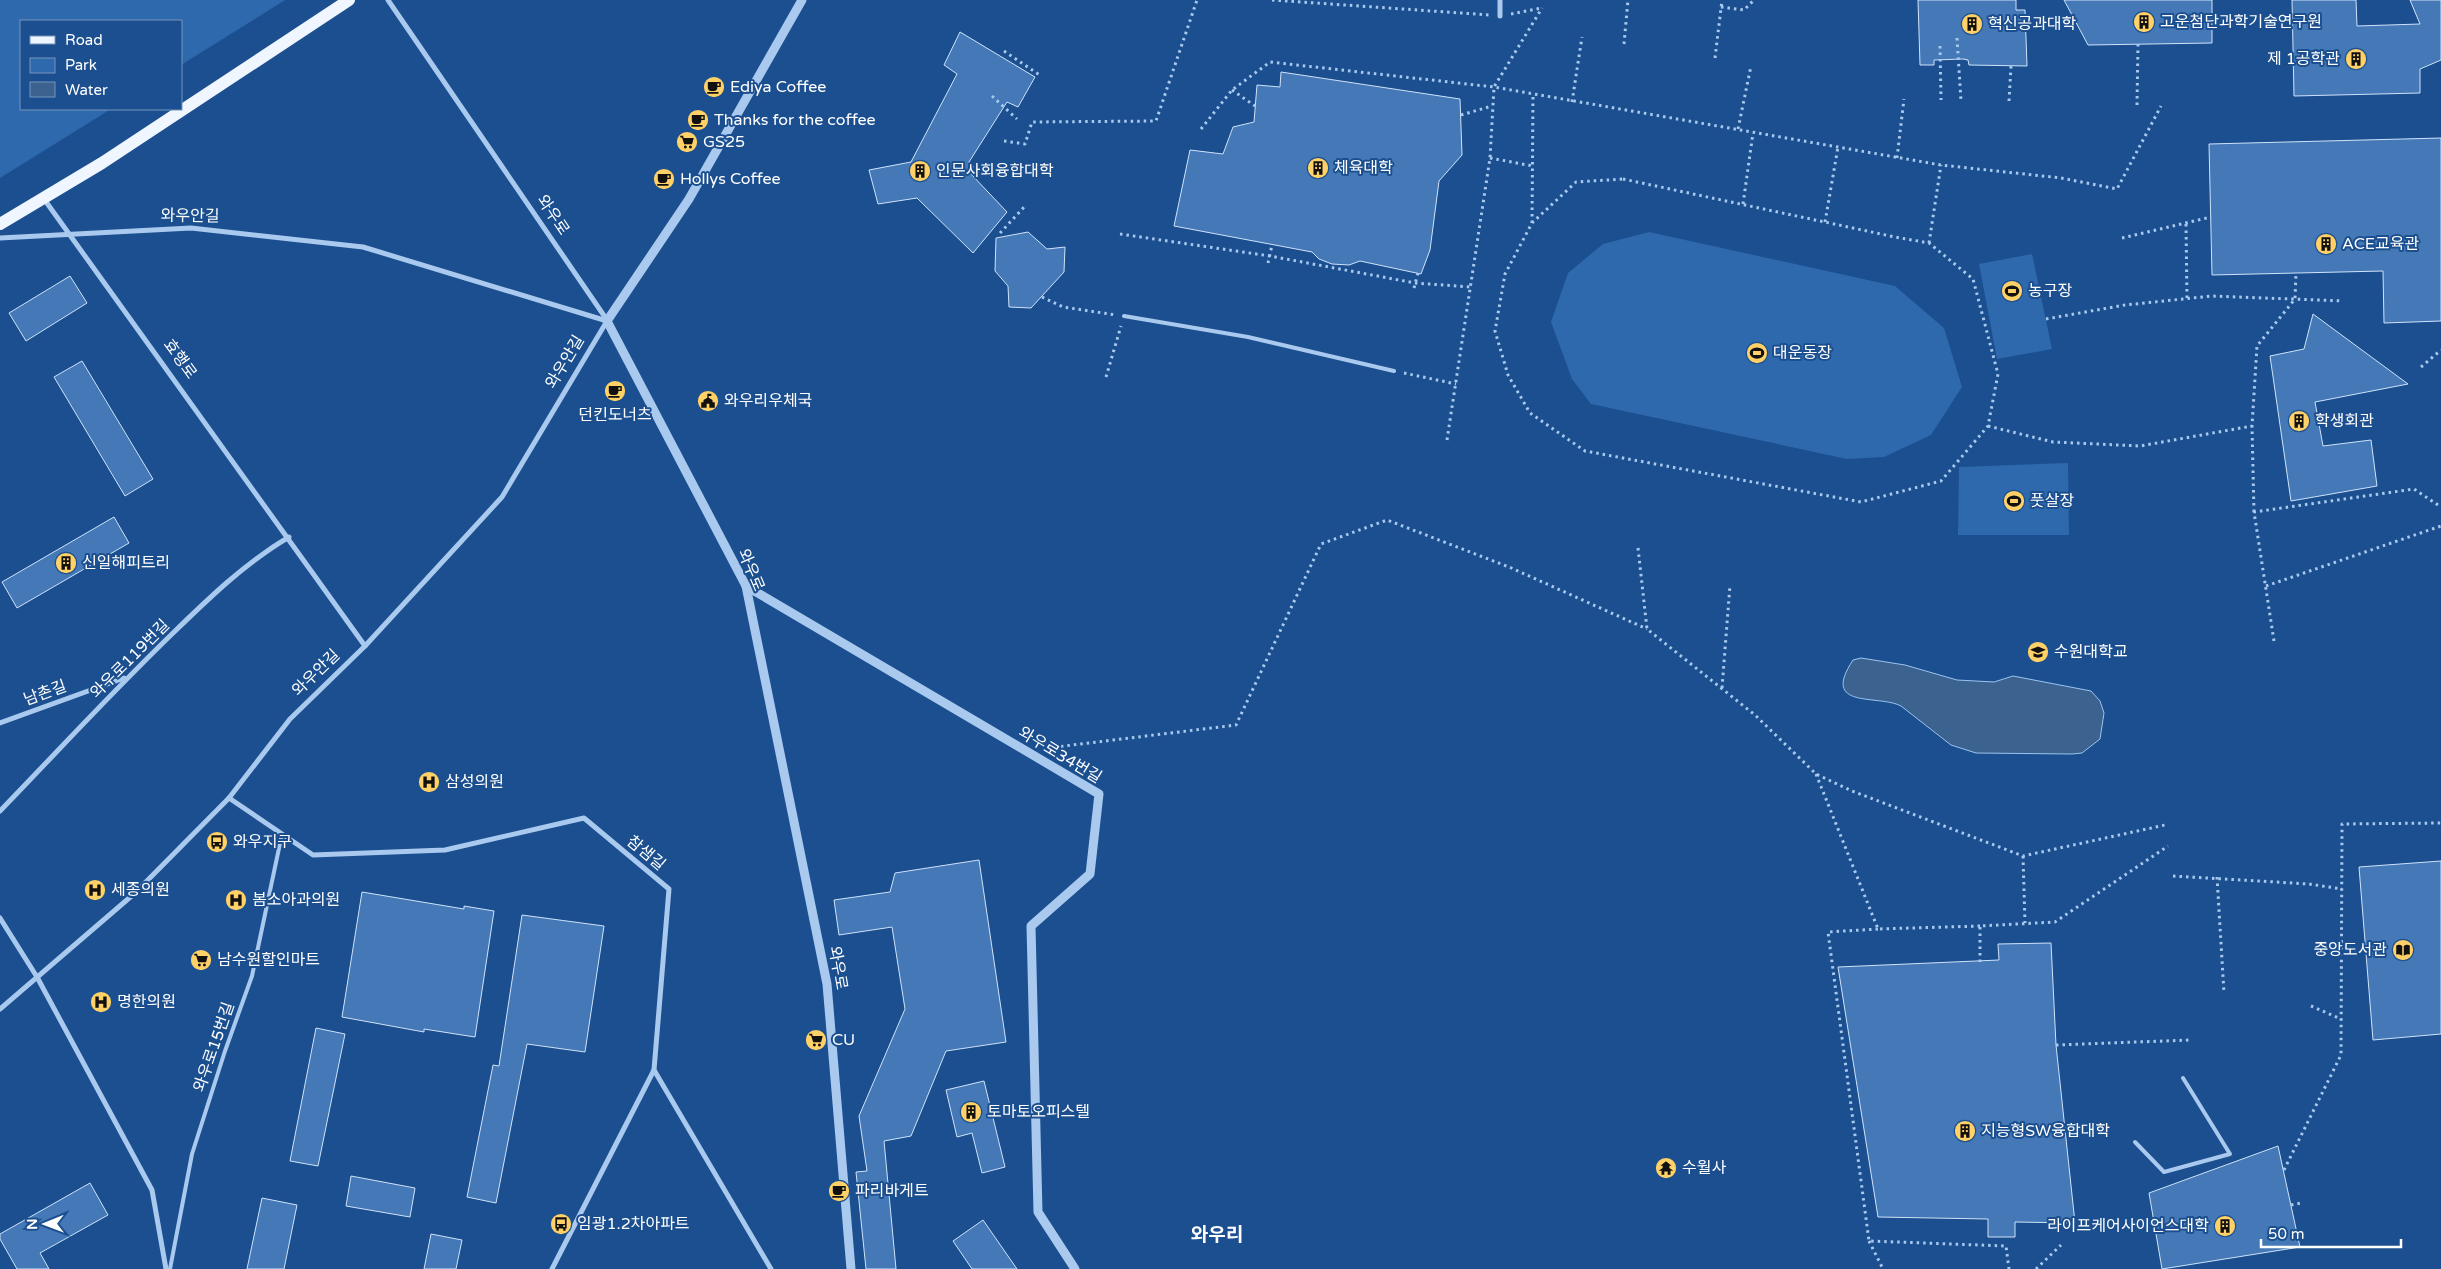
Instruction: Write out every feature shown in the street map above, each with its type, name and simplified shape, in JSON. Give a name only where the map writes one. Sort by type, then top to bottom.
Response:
[{"type":"main road","points":[[182,109],[348,0]]},
{"type":"main road","points":[[0,224],[44,199],[180,110]]},
{"type":"street","name":"와우로","points":[[388,0],[607,321],[746,586],[827,984],[851,1269]]},
{"type":"street","name":"와우안길","points":[[0,1009],[134,894],[228,798],[290,719],[366,646],[502,497],[607,321],[689,199],[802,0]]},
{"type":"street","points":[[1500,0],[1500,16]]},
{"type":"street","name":"효행로","points":[[44,199],[289,537]]},
{"type":"street","name":"와우안길","points":[[0,238],[192,228],[363,247],[607,321]]},
{"type":"street","points":[[289,537],[366,646]]},
{"type":"street","name":"와우로119번길","points":[[0,811],[127,677],[210,597],[262,554],[289,537]]},
{"type":"street","name":"와우로34번길","points":[[746,586],[1099,794],[1090,874],[1031,926],[1038,1212],[1075,1269]]},
{"type":"street","name":"남촌길","points":[[0,723],[127,677]]},
{"type":"street","name":"참샘길","points":[[228,798],[313,855],[445,850],[584,818],[670,889],[654,1070],[552,1269]]},
{"type":"street","points":[[0,918],[37,977],[152,1190],[166,1269]]},
{"type":"street","points":[[654,1070],[771,1269]]},
{"type":"lane","points":[[1124,316],[1248,338],[1394,371]]},
{"type":"lane","name":"와우로15번길","points":[[170,1269],[192,1154],[224,1051],[252,976],[282,834]]},
{"type":"lane","points":[[2135,1142],[2164,1172],[2230,1154],[2182,1078]]},
{"type":"path","points":[[1004,141],[1025,144],[1032,122],[1156,121],[1197,0]]},
{"type":"path","points":[[1272,0],[1500,16],[1542,8],[1494,87],[1490,158],[1447,440]]},
{"type":"path","points":[[1624,44],[1628,0]]},
{"type":"path","points":[[1715,58],[1722,0]]},
{"type":"path","points":[[1721,8],[1744,10],[1754,0]]},
{"type":"path","points":[[1572,102],[1582,37]]},
{"type":"path","points":[[1958,38],[1961,101]]},
{"type":"path","points":[[2137,105],[2138,44]]},
{"type":"path","points":[[1940,46],[1941,100]]},
{"type":"path","points":[[1004,51],[1041,76]]},
{"type":"path","points":[[1201,129],[1232,90],[1270,62],[1494,87],[1897,158],[1941,165],[2061,178],[2117,189],[2161,106]]},
{"type":"path","points":[[1738,129],[1751,66]]},
{"type":"path","points":[[2009,101],[2011,66]]},
{"type":"path","points":[[1232,90],[1255,106]]},
{"type":"path","points":[[1532,223],[1533,95]]},
{"type":"path","points":[[992,96],[1017,119]]},
{"type":"path","points":[[1897,158],[1904,99]]},
{"type":"path","points":[[1460,115],[1492,106]]},
{"type":"path","points":[[1743,204],[1754,133]]},
{"type":"path","points":[[1825,222],[1838,148]]},
{"type":"path","points":[[1490,158],[1533,166]]},
{"type":"path","points":[[1929,243],[1941,165]]},
{"type":"path","points":[[971,167],[988,170]]},
{"type":"path","points":[[1623,179],[1825,222],[1929,243],[1973,280],[1998,374],[1988,426],[1941,481],[1862,502],[1585,451],[1530,413],[1508,374],[1494,331],[1505,274],[1532,223],[1576,182],[1623,179]]},
{"type":"path","points":[[1000,233],[1026,205]]},
{"type":"path","points":[[2122,238],[2211,217]]},
{"type":"path","points":[[2186,224],[2187,300]]},
{"type":"path","points":[[1120,234],[1270,256],[1415,283],[1471,287]]},
{"type":"path","points":[[1268,263],[1272,245]]},
{"type":"path","points":[[1414,288],[1418,273]]},
{"type":"path","points":[[2274,641],[2254,512],[2252,426],[2257,346],[2295,299],[2296,273]]},
{"type":"path","points":[[2046,319],[2125,305],[2212,296],[2342,301]]},
{"type":"path","points":[[1042,297],[1062,307],[1124,316],[1106,377]]},
{"type":"path","points":[[2421,367],[2441,350]]},
{"type":"path","points":[[1394,371],[1456,384]]},
{"type":"path","points":[[1988,426],[2053,442],[2140,446],[2252,426]]},
{"type":"path","points":[[2254,512],[2414,489],[2441,507]]},
{"type":"path","points":[[1025,751],[1236,725],[1321,544],[1387,520],[1509,567],[1648,629],[1755,715],[1816,774],[1852,792],[2023,856],[2165,825]]},
{"type":"path","points":[[2266,586],[2441,526]]},
{"type":"path","points":[[1638,548],[1648,629]]},
{"type":"path","points":[[1722,688],[1730,585]]},
{"type":"path","points":[[1816,774],[1878,929]]},
{"type":"path","points":[[2284,1170],[2341,1055],[2342,824],[2441,824]]},
{"type":"path","points":[[1883,1269],[1869,1241],[1828,932],[2056,922],[2168,846]]},
{"type":"path","points":[[2023,856],[2025,923]]},
{"type":"path","points":[[2173,876],[2217,877],[2309,884],[2342,889]]},
{"type":"path","points":[[2217,877],[2224,993]]},
{"type":"path","points":[[1980,926],[1980,962]]},
{"type":"path","points":[[2311,1006],[2341,1019]]},
{"type":"path","points":[[2056,1045],[2191,1040]]},
{"type":"path","points":[[2291,1205],[2301,1203]]},
{"type":"path","points":[[1869,1241],[2006,1246],[2009,1269]]},
{"type":"path","points":[[2036,1269],[2061,1245]]},
{"type":"green space","points":[[0,0],[285,0],[182,64],[182,20],[20,20],[20,110],[109,110],[0,178]]},
{"type":"green space","name":"대운동장","points":[[1649,232],[1895,286],[1944,328],[1962,387],[1931,435],[1884,457],[1847,459],[1591,404],[1572,379],[1551,322],[1568,273],[1603,244]]},
{"type":"green space","name":"농구장","points":[[2032,254],[2052,349],[1997,359],[1979,264]]},
{"type":"green space","name":"풋살장","points":[[2068,463],[2069,535],[1958,535],[1959,467]]},
{"type":"water","points":[[1861,658],[1905,665],[1957,680],[1994,682],[2013,676],[2091,691],[2100,701],[2104,713],[2100,739],[2082,753],[2072,754],[1976,753],[1951,745],[1901,706],[1856,697],[1848,693],[1843,687],[1845,676],[1853,660]]},
{"type":"building","name":"혁신공과대학","points":[[1918,0],[2016,0],[2016,10],[2025,10],[2027,66],[1969,65],[1968,60],[1963,59],[1934,60],[1934,65],[1920,65]]},
{"type":"building","name":"고운첨단과학기술연구원","points":[[2064,0],[2212,0],[2212,43],[2088,45]]},
{"type":"building","name":"제 1공학관","points":[[2292,0],[2356,0],[2357,26],[2420,24],[2410,0],[2441,0],[2441,60],[2420,69],[2420,93],[2294,96]]},
{"type":"building","name":"인문사회융합대학","points":[[960,32],[1035,77],[1018,107],[1007,102],[969,162],[971,167],[970,173],[1007,212],[973,253],[917,198],[878,204],[869,170],[911,162],[957,74],[944,65]]},
{"type":"building","name":"체육대학","points":[[1281,72],[1460,99],[1462,155],[1439,181],[1430,250],[1421,274],[1360,261],[1349,265],[1332,264],[1319,259],[1312,252],[1174,226],[1190,150],[1223,154],[1233,127],[1254,122],[1257,85],[1280,87]]},
{"type":"building","name":"ACE교육관","points":[[2441,138],[2441,321],[2384,323],[2383,271],[2212,275],[2209,144]]},
{"type":"building","points":[[1028,232],[1047,249],[1065,247],[1064,272],[1031,308],[1009,307],[1008,286],[995,271],[996,238]]},
{"type":"building","points":[[70,276],[87,303],[26,341],[9,313]]},
{"type":"building","name":"학생회관","points":[[2313,314],[2408,384],[2315,402],[2323,446],[2371,440],[2377,486],[2291,501],[2270,356],[2304,349]]},
{"type":"building","points":[[82,361],[153,479],[125,496],[54,377]]},
{"type":"building","name":"신일해피트리","points":[[114,517],[129,543],[17,608],[2,582]]},
{"type":"building","points":[[979,860],[1006,1042],[946,1051],[911,1136],[884,1141],[896,1269],[866,1269],[856,1172],[867,1171],[859,1116],[905,1009],[892,927],[839,935],[834,900],[890,892],[895,873]]},
{"type":"building","name":"중앙도서관","points":[[2441,861],[2441,1034],[2373,1040],[2359,867]]},
{"type":"building","points":[[362,892],[464,909],[464,906],[494,911],[475,1037],[424,1029],[424,1032],[342,1017]]},
{"type":"building","points":[[522,915],[604,926],[585,1052],[527,1044],[496,1203],[467,1197],[493,1065],[499,1066]]},
{"type":"building","name":"지능형SW융합대학","points":[[2051,943],[2056,1045],[2075,1223],[2015,1222],[2015,1237],[1988,1237],[1988,1219],[1878,1217],[1838,967],[1999,960],[1998,944]]},
{"type":"building","points":[[316,1028],[345,1034],[318,1166],[290,1161]]},
{"type":"building","name":"토마토오피스텔","points":[[984,1081],[1005,1167],[982,1173],[972,1133],[957,1137],[946,1090]]},
{"type":"building","name":"라이프케어사이언스대학","points":[[2278,1146],[2300,1247],[2162,1269],[2149,1193]]},
{"type":"building","points":[[351,1176],[415,1188],[410,1217],[346,1206]]},
{"type":"building","points":[[90,1183],[108,1215],[40,1253],[49,1269],[17,1269],[0,1239],[0,1234]]},
{"type":"building","points":[[262,1198],[297,1205],[284,1269],[247,1269]]},
{"type":"building","points":[[983,1220],[1017,1269],[972,1269],[953,1241]]},
{"type":"building","points":[[431,1234],[462,1240],[456,1269],[424,1269]]},
{"type":"place","name":"고운첨단과학기술연구원","points":[[2144,22]]},
{"type":"place","name":"혁신공과대학","points":[[1972,24]]},
{"type":"place","name":"제 1공학관","points":[[2356,59]]},
{"type":"place","name":"Ediya Coffee","points":[[714,87]]},
{"type":"place","name":"Thanks for the coffee","points":[[698,120]]},
{"type":"place","name":"GS25","points":[[687,142]]},
{"type":"place","name":"체육대학","points":[[1318,168]]},
{"type":"place","name":"인문사회융합대학","points":[[920,171]]},
{"type":"place","name":"Hollys Coffee","points":[[664,179]]},
{"type":"place","name":"ACE교육관","points":[[2326,244]]},
{"type":"place","name":"농구장","points":[[2012,291]]},
{"type":"place","name":"대운동장","points":[[1757,353]]},
{"type":"place","name":"던킨도너츠","points":[[615,391]]},
{"type":"place","name":"와우리우체국","points":[[708,401]]},
{"type":"place","name":"학생회관","points":[[2299,421]]},
{"type":"place","name":"풋살장","points":[[2014,501]]},
{"type":"place","name":"신일해피트리","points":[[66,563]]},
{"type":"place","name":"수원대학교","points":[[2038,652]]},
{"type":"place","name":"삼성의원","points":[[429,782]]},
{"type":"place","name":"와우지구","points":[[217,842]]},
{"type":"place","name":"세종의원","points":[[95,890]]},
{"type":"place","name":"봄소아과의원","points":[[236,900]]},
{"type":"place","name":"중앙도서관","points":[[2403,950]]},
{"type":"place","name":"남수원할인마트","points":[[201,960]]},
{"type":"place","name":"명한의원","points":[[101,1002]]},
{"type":"place","name":"CU","points":[[816,1040]]},
{"type":"place","name":"토마토오피스텔","points":[[971,1112]]},
{"type":"place","name":"지능형SW융합대학","points":[[1965,1131]]},
{"type":"place","name":"수월사","points":[[1666,1168]]},
{"type":"place","name":"파리바게트","points":[[839,1191]]},
{"type":"place","name":"임광1.2차아파트","points":[[561,1224]]},
{"type":"place","name":"라이프케어사이언스대학","points":[[2225,1226]]},
{"type":"district","name":"와우리","points":[[1217,1235]]}]
